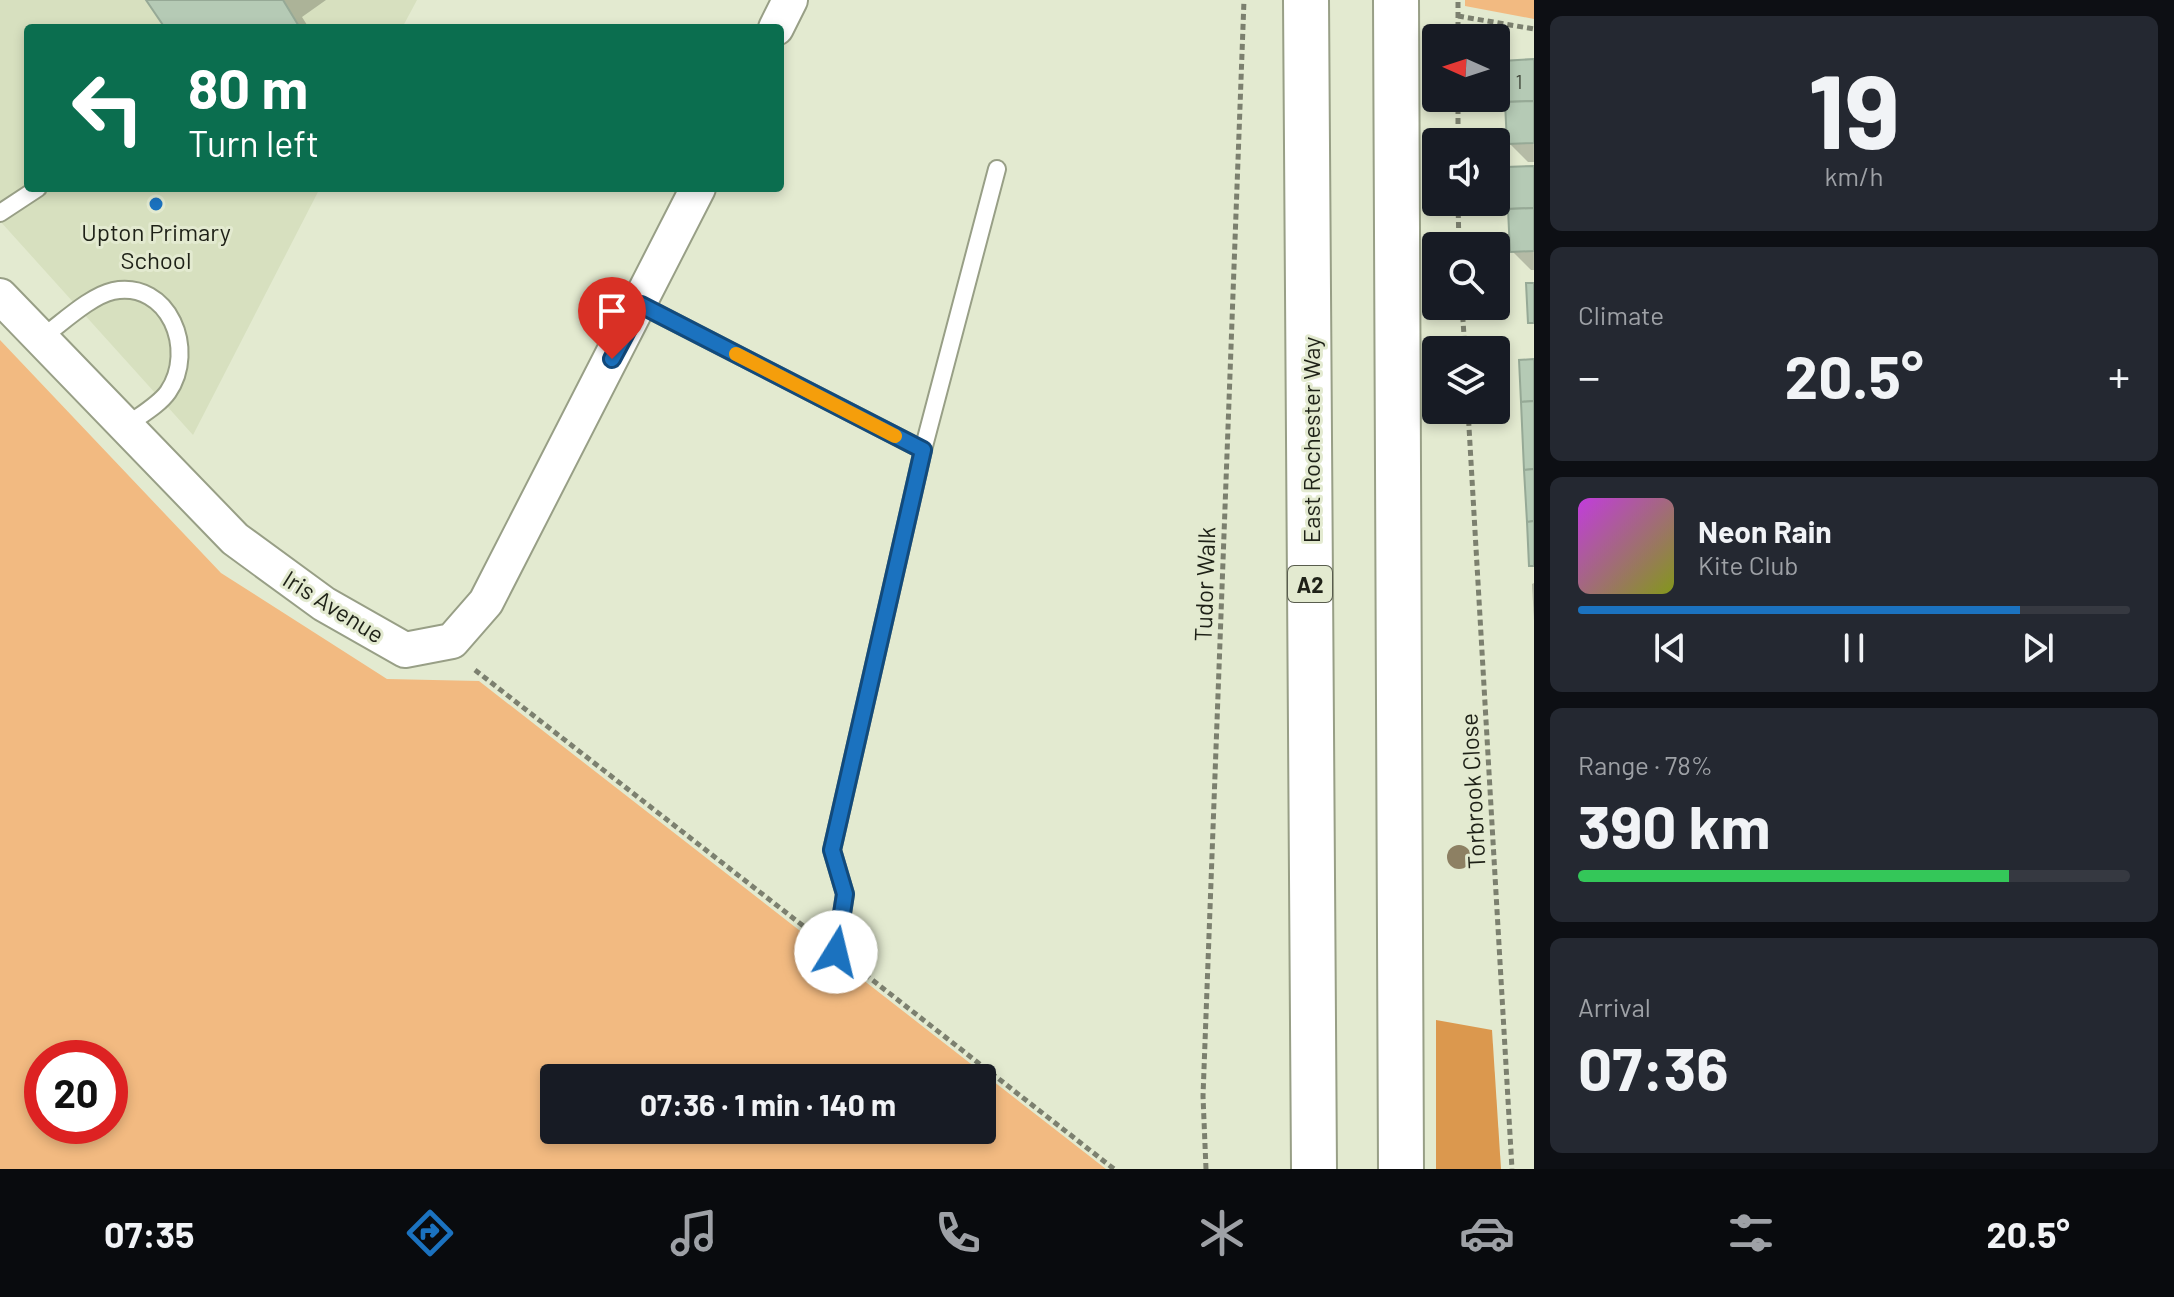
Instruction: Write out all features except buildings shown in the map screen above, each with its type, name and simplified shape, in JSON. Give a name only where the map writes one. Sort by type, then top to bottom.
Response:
[{"type":"highway","name":"East Rochester Way","points":[[1306,0],[1314,1169]]},
{"type":"highway","points":[[1396,0],[1401,1169]]},
{"type":"street","points":[[778,24],[790,0]]},
{"type":"street","points":[[452,641],[486,602],[641,305],[696,192]]},
{"type":"street","name":"Iris Avenue","points":[[0,296],[235,539],[324,604],[405,650],[452,641]]},
{"type":"lane","points":[[836,952],[845,894],[832,850],[923,450],[997,169]]},
{"type":"lane","points":[[0,213],[32,192]]},
{"type":"lane","points":[[41,338],[91,300],[110,291],[136,290],[165,308],[178,334],[181,350],[177,376],[167,394],[126,426]]},
{"type":"lane","points":[[641,305],[923,450]]},
{"type":"path","name":"Tudor Walk","points":[[1206,1169],[1203,1096],[1244,0]]},
{"type":"path","points":[[1458,0],[1458,24]]},
{"type":"path","points":[[1458,16],[1534,29]]},
{"type":"path","name":"Torbrook Close","points":[[1469,424],[1512,1169]]},
{"type":"path","points":[[452,641],[481,678],[1114,1169]]},
{"type":"shaded area","name":"Upton Primary School","points":[[0,0],[417,0],[404,24],[24,24],[24,192],[318,192],[193,435],[0,221]]},
{"type":"shaded area","points":[[1465,0],[1534,0],[1534,19],[1465,6]]},
{"type":"shaded area","points":[[0,340],[221,573],[387,679],[479,681],[971,1064],[540,1064],[540,1144],[996,1144],[996,1083],[1106,1169],[0,1169]]},
{"type":"shaded area","points":[[1436,1020],[1492,1030],[1501,1169],[1436,1169]]},
{"type":"slow traffic","points":[[736,354],[895,436]]},
{"type":"place","name":"Upton Primary School","points":[[156,204]]},
{"type":"route","points":[[612,359],[641,305],[923,450],[832,850],[845,894],[836,952]]}]
